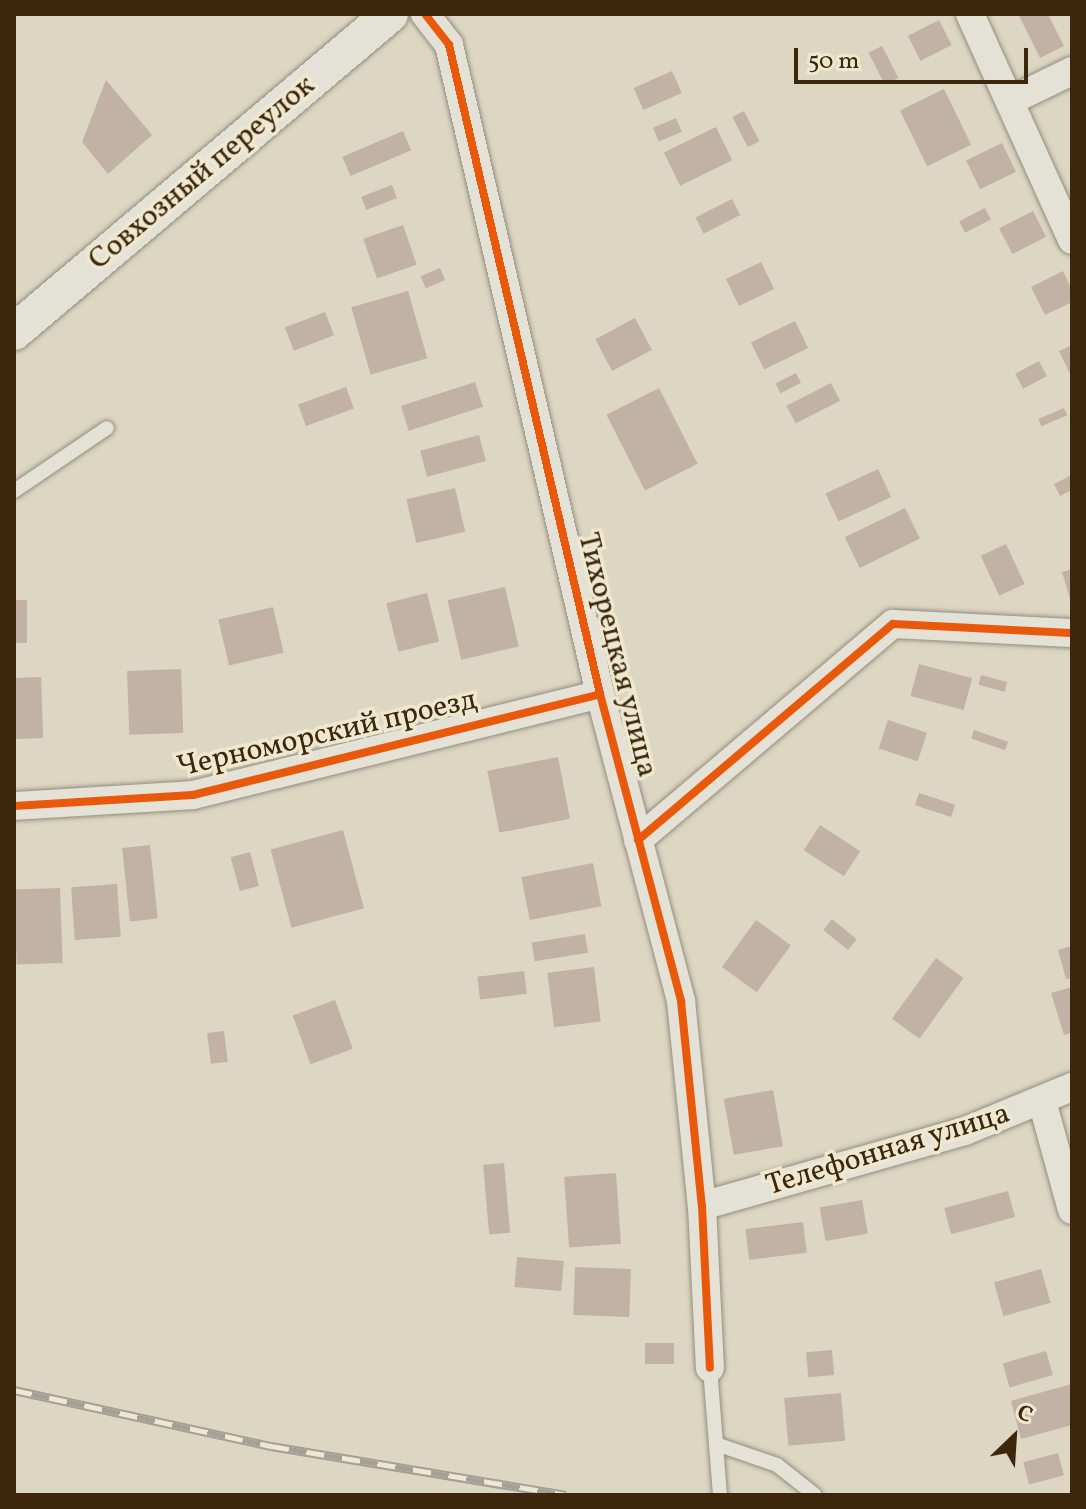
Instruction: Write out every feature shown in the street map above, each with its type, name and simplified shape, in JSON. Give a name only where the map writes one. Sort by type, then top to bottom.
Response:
[{"type":"street","name":"Совхозный переулок","points":[[14,332],[390,14]]},
{"type":"street","name":"Тихорецкая улица","points":[[425,14],[449,45],[600,694],[681,1001],[702,1206],[710,1368]]},
{"type":"street","points":[[970,14],[1072,240]]},
{"type":"street","points":[[1010,101],[1072,71]]},
{"type":"street","points":[[638,840],[893,624],[1072,633]]},
{"type":"street","name":"Черноморский проезд","points":[[14,806],[193,795],[600,694]]},
{"type":"street","name":"Телефонная улица","points":[[702,1206],[965,1131],[1072,1087]]},
{"type":"street","points":[[1042,1101],[1072,1210]]},
{"type":"lane","points":[[14,491],[107,428]]},
{"type":"lane","points":[[710,1368],[720,1495]]},
{"type":"lane","points":[[716,1444],[777,1465],[815,1495]]},
{"type":"building","points":[[1018,14],[1048,14],[1064,46],[1040,58]]},
{"type":"building","points":[[939,20],[952,45],[921,61],[908,36]]},
{"type":"building","points":[[882,46],[898,78],[885,85],[869,53]]},
{"type":"building","points":[[672,71],[682,93],[643,110],[634,88]]},
{"type":"building","points":[[106,80],[152,135],[108,174],[82,142]]},
{"type":"building","points":[[944,89],[971,145],[927,166],[900,110]]},
{"type":"building","points":[[744,111],[759,141],[748,147],[732,117]]},
{"type":"building","points":[[676,118],[682,132],[659,142],[653,128]]},
{"type":"building","points":[[716,127],[732,160],[680,186],[664,152]]},
{"type":"building","points":[[403,131],[411,150],[350,176],[342,157]]},
{"type":"building","points":[[1002,143],[1016,172],[980,189],[966,161]]},
{"type":"building","points":[[392,185],[397,198],[366,210],[361,197]]},
{"type":"building","points":[[732,199],[740,215],[704,234],[695,218]]},
{"type":"building","points":[[985,208],[991,220],[965,233],[959,221]]},
{"type":"building","points":[[1033,211],[1046,237],[1012,254],[999,228]]},
{"type":"building","points":[[403,225],[417,265],[377,278],[363,239]]},
{"type":"building","points":[[761,262],[774,289],[739,306],[726,279]]},
{"type":"building","points":[[440,268],[445,280],[426,288],[421,276]]},
{"type":"building","points":[[1063,271],[1072,290],[1072,302],[1045,315],[1031,287]]},
{"type":"building","points":[[408,291],[427,358],[371,375],[351,307]]},
{"type":"building","points":[[325,312],[334,335],[294,351],[285,327]]},
{"type":"building","points":[[635,318],[652,350],[612,371],[595,339]]},
{"type":"building","points":[[795,321],[808,348],[764,369],[751,342]]},
{"type":"building","points":[[1072,345],[1072,378],[1059,351]]},
{"type":"building","points":[[1039,361],[1047,376],[1023,389],[1015,374]]},
{"type":"building","points":[[796,373],[801,383],[781,393],[776,383]]},
{"type":"building","points":[[475,382],[483,407],[409,431],[401,406]]},
{"type":"building","points":[[831,383],[840,401],[796,424],[786,406]]},
{"type":"building","points":[[346,387],[354,409],[306,426],[298,404]]},
{"type":"building","points":[[659,388],[698,464],[645,491],[606,415]]},
{"type":"building","points":[[1064,408],[1067,415],[1041,426],[1038,419]]},
{"type":"building","points":[[479,435],[486,461],[427,477],[420,451]]},
{"type":"building","points":[[878,469],[891,497],[839,522],[825,494]]},
{"type":"building","points":[[1072,475],[1072,490],[1060,496],[1054,484]]},
{"type":"building","points":[[455,488],[465,532],[416,543],[406,499]]},
{"type":"building","points":[[905,508],[920,539],[860,568],[845,537]]},
{"type":"building","points":[[1006,544],[1025,584],[999,596],[981,556]]},
{"type":"building","points":[[1072,569],[1072,602],[1071,602],[1062,572]]},
{"type":"building","points":[[505,587],[519,646],[461,660],[448,600]]},
{"type":"building","points":[[427,593],[439,642],[398,652],[386,603]]},
{"type":"building","points":[[14,600],[27,600],[27,643],[14,643]]},
{"type":"building","points":[[273,607],[284,653],[229,665],[218,620]]},
{"type":"building","points":[[919,664],[972,678],[964,710],[910,696]]},
{"type":"building","points":[[181,669],[183,733],[129,735],[127,671]]},
{"type":"building","points":[[981,675],[1007,682],[1004,692],[978,685]]},
{"type":"building","points":[[41,677],[43,738],[16,739],[14,678]]},
{"type":"building","points":[[888,720],[927,733],[918,761],[879,749]]},
{"type":"building","points":[[974,730],[1008,742],[1005,750],[971,739]]},
{"type":"building","points":[[558,757],[570,819],[499,833],[487,771]]},
{"type":"building","points":[[919,793],[955,805],[951,817],[915,805]]},
{"type":"building","points":[[820,825],[860,851],[844,876],[804,850]]},
{"type":"building","points":[[343,830],[364,908],[292,928],[271,849]]},
{"type":"building","points":[[150,845],[158,919],[130,922],[122,848]]},
{"type":"building","points":[[250,852],[259,886],[240,891],[231,857]]},
{"type":"building","points":[[593,863],[601,906],[530,920],[521,877]]},
{"type":"building","points":[[117,884],[121,937],[75,940],[71,887]]},
{"type":"building","points":[[60,888],[63,963],[17,965],[14,890]]},
{"type":"building","points":[[832,919],[857,939],[848,950],[823,930]]},
{"type":"building","points":[[756,920],[791,945],[757,992],[722,967]]},
{"type":"building","points":[[585,934],[588,953],[535,961],[532,942]]},
{"type":"building","points":[[1072,946],[1072,978],[1066,979],[1058,950]]},
{"type":"building","points":[[936,958],[964,978],[919,1039],[892,1019]]},
{"type":"building","points":[[594,967],[601,1022],[554,1027],[547,973]]},
{"type":"building","points":[[524,971],[527,994],[480,1000],[477,977]]},
{"type":"building","points":[[1072,987],[1072,1033],[1064,1035],[1051,993]]},
{"type":"building","points":[[335,1000],[353,1049],[310,1064],[293,1015]]},
{"type":"building","points":[[224,1031],[228,1062],[211,1064],[207,1033]]},
{"type":"building","points":[[773,1090],[783,1146],[734,1155],[724,1099]]},
{"type":"building","points":[[504,1163],[510,1233],[489,1235],[483,1165]]},
{"type":"building","points":[[616,1173],[621,1244],[569,1247],[564,1177]]},
{"type":"building","points":[[1008,1191],[1015,1217],[951,1234],[944,1208]]},
{"type":"building","points":[[862,1200],[868,1233],[826,1241],[820,1207]]},
{"type":"building","points":[[803,1222],[807,1253],[749,1260],[745,1229]]},
{"type":"building","points":[[517,1257],[564,1261],[561,1291],[514,1287]]},
{"type":"building","points":[[575,1267],[631,1269],[629,1317],[573,1315]]},
{"type":"building","points":[[1041,1269],[1051,1303],[1004,1316],[994,1283]]},
{"type":"building","points":[[645,1343],[674,1343],[674,1364],[645,1364]]},
{"type":"building","points":[[832,1350],[834,1375],[808,1377],[806,1352]]},
{"type":"building","points":[[1046,1351],[1053,1375],[1010,1387],[1003,1363]]},
{"type":"building","points":[[1072,1384],[1072,1425],[1021,1439],[1011,1401]]},
{"type":"building","points":[[841,1393],[845,1441],[788,1446],[784,1398]]},
{"type":"building","points":[[1058,1453],[1064,1475],[1029,1485],[1023,1462]]},
{"type":"railway","points":[[14,1390],[271,1446],[566,1495]]},
{"type":"cycle path","points":[[425,14],[449,45],[600,694],[681,1001],[702,1206],[710,1368]]},
{"type":"cycle path","points":[[638,840],[893,624],[1072,633]]},
{"type":"cycle path","points":[[14,806],[193,795],[600,694]]}]
